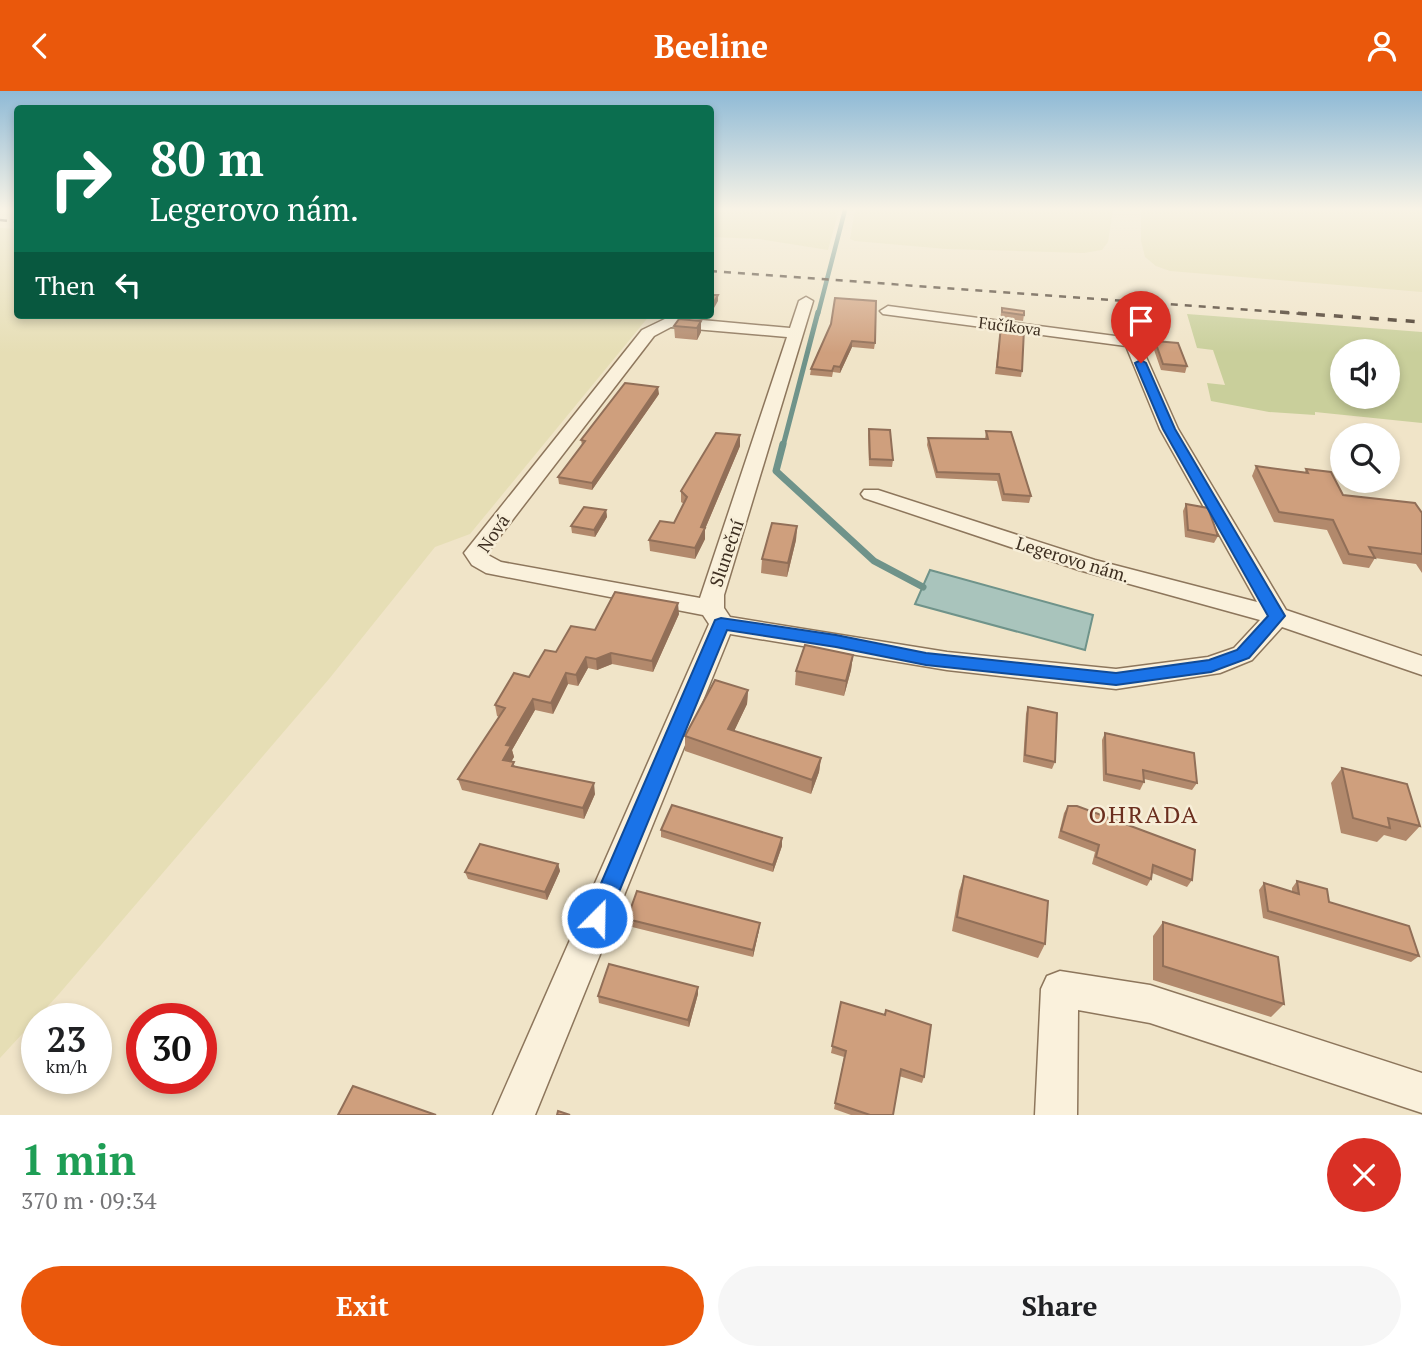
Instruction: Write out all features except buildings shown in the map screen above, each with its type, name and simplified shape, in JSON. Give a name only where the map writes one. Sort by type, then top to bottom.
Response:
[{"type":"street","name":"Sluneční","points":[[514,1115],[717,616],[712,595],[806,301]]},
{"type":"street","name":"Fučíkova","points":[[888,311],[1132,342],[1169,429],[1277,616]]},
{"type":"street","name":"Nová","points":[[717,616],[494,568],[480,560],[475,553],[648,333],[662,324],[796,333]]},
{"type":"street","name":"Legerovo nám.","points":[[871,494],[1087,565],[1277,616],[1422,666]]},
{"type":"street","points":[[717,616],[933,659],[1116,679],[1211,666],[1243,654],[1277,616]]},
{"type":"street","points":[[1056,1115],[1060,989],[1150,1004],[1422,1093]]},
{"type":"shaded area","points":[[0,258],[14,258],[14,319],[647,319],[470,534],[435,547],[329,679],[59,994],[51,1003],[21,1003],[21,1035],[0,1058]]},
{"type":"shaded area","points":[[1146,258],[1422,258],[1422,292],[1170,271],[1156,266]]},
{"type":"green space","points":[[1187,314],[1422,332],[1422,423],[1315,412],[1315,415],[1269,412],[1211,401],[1207,383],[1225,385],[1213,350],[1197,348]]},
{"type":"water","points":[[930,570],[1093,615],[1085,650],[915,604]]},
{"type":"waterway","points":[[818,314],[833,258]]},
{"type":"waterway","points":[[783,446],[818,312]]},
{"type":"waterway","points":[[783,444],[776,471],[874,561],[923,587]]},
{"type":"railway","points":[[714,271],[1305,314]]},
{"type":"railway","points":[[1280,312],[1422,322]]},
{"type":"district","name":"OHRADA","points":[[1144,814]]},
{"type":"route","points":[[597,918],[721,624],[836,641],[926,659],[1116,679],[1211,666],[1243,654],[1277,616],[1169,429],[1141,363]]}]
